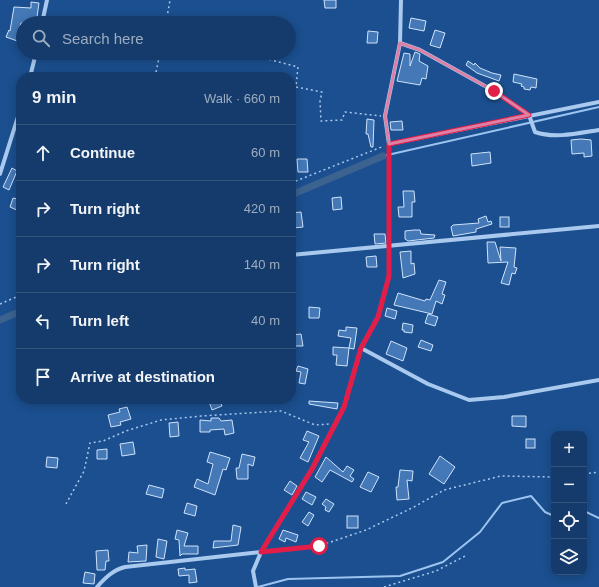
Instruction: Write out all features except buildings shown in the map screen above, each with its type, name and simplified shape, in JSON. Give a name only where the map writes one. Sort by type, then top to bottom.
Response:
[{"type":"street","points":[[44,16],[47,0]]},
{"type":"street","points":[[256,587],[253,571],[261,552],[312,469],[344,407],[361,348],[378,317],[389,276],[389,144],[385,116],[400,44],[401,0]]},
{"type":"street","points":[[400,44],[420,50],[494,91],[530,117],[531,124],[535,132],[542,135],[561,135],[599,130]]},
{"type":"street","points":[[31,72],[34,60]]},
{"type":"street","points":[[389,144],[599,102]]},
{"type":"street","points":[[0,174],[16,124]]},
{"type":"street","points":[[296,255],[599,226]]},
{"type":"street","points":[[361,348],[428,384],[469,400],[504,397],[599,380]]},
{"type":"street","points":[[97,587],[117,569],[125,567],[261,552]]},
{"type":"path","points":[[167,16],[170,0]]},
{"type":"path","points":[[156,72],[159,60]]},
{"type":"path","points":[[272,60],[298,67],[296,87],[322,92],[320,101],[321,121],[342,120],[345,112],[376,117],[385,116]]},
{"type":"path","points":[[296,181],[389,144]]},
{"type":"path","points":[[0,304],[16,297]]},
{"type":"path","points":[[66,504],[84,471],[90,443],[103,441],[126,431],[161,420],[246,412],[281,411],[315,425],[335,423]]},
{"type":"path","points":[[587,474],[599,472]]},
{"type":"path","points":[[261,552],[319,546],[359,532],[414,507],[444,490],[501,476],[551,477]]},
{"type":"path","points":[[384,587],[436,571],[467,555]]},
{"type":"highlighted area","points":[[400,43],[420,50],[494,91],[529,115],[389,144],[385,116]]},
{"type":"waterway","points":[[383,156],[599,107]]},
{"type":"waterway","points":[[296,193],[383,156]]},
{"type":"waterway","points":[[0,320],[16,313]]},
{"type":"waterway","points":[[258,587],[288,579],[400,576],[443,562],[480,532],[502,503],[531,496],[545,512],[551,515]]},
{"type":"waterway","points":[[587,512],[599,518]]},
{"type":"route","points":[[319,546],[261,552],[312,469],[344,407],[361,348],[378,317],[389,276],[389,144],[529,115],[494,91]]}]
